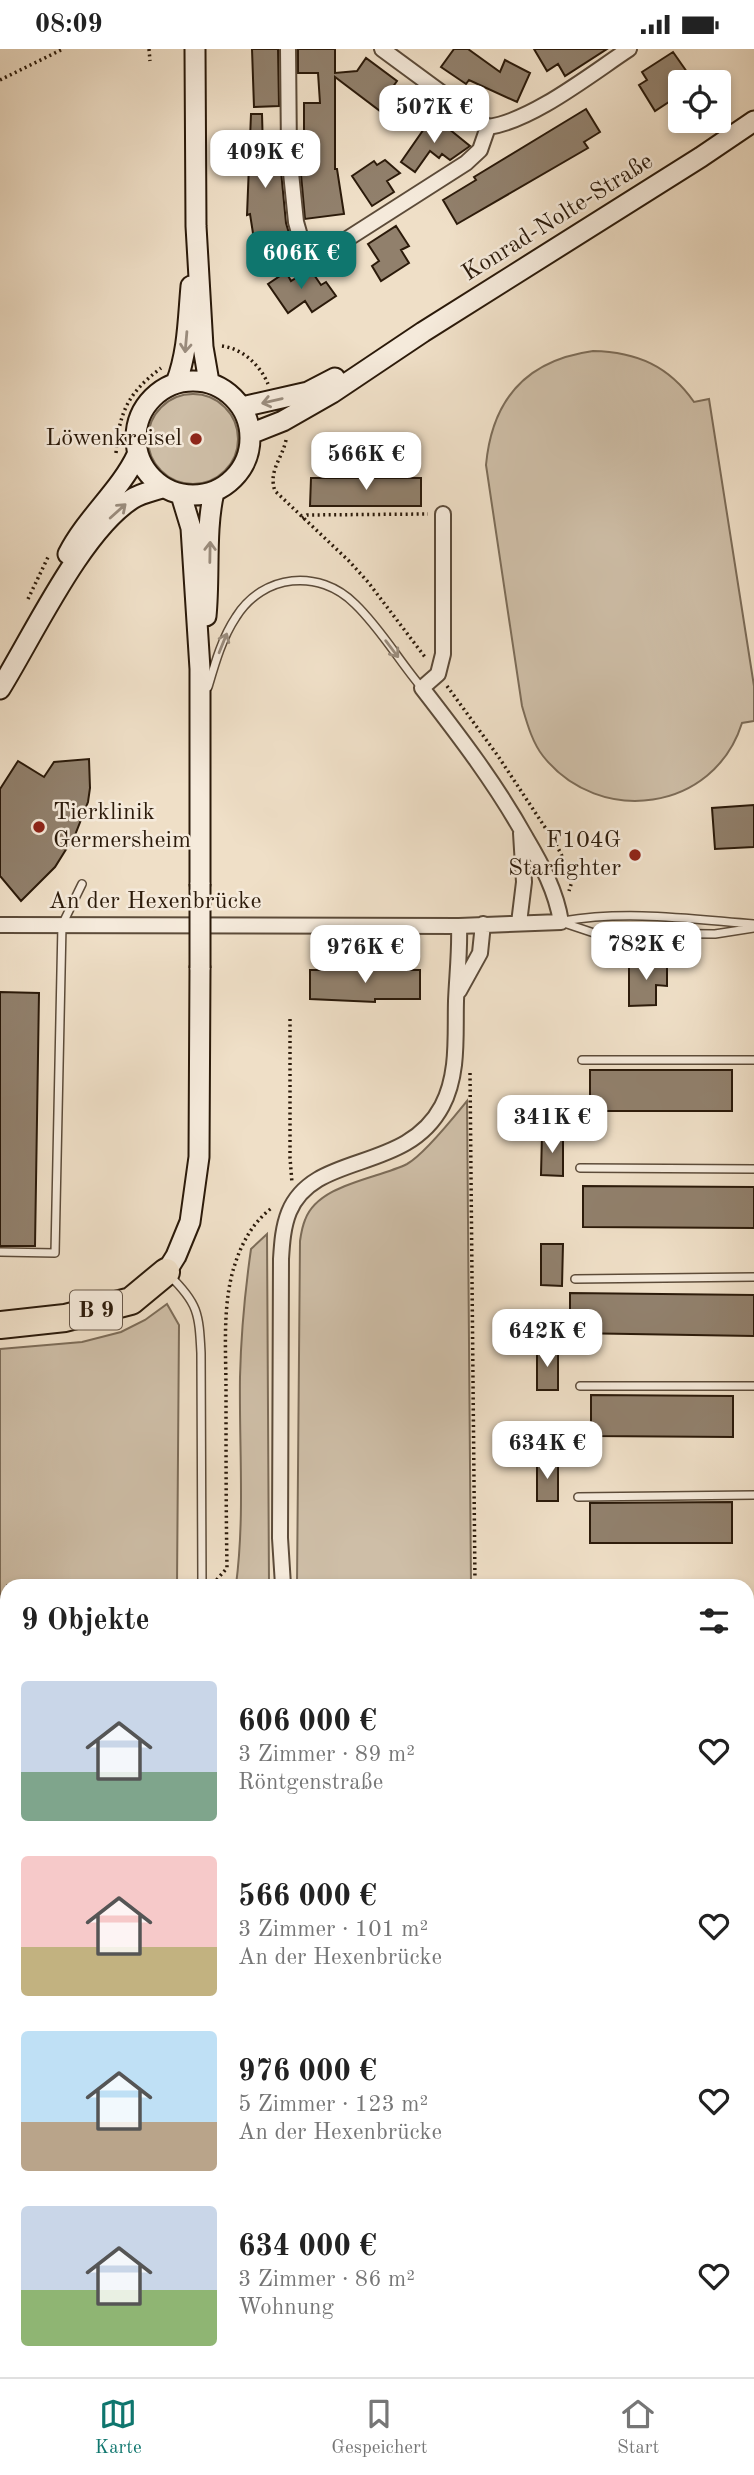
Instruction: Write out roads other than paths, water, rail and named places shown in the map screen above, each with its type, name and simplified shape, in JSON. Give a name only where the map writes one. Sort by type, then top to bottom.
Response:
[{"type":"highway","name":"B 9","points":[[5,1322],[65,1318],[131,1301],[166,1272]]},
{"type":"main road","points":[[195,49],[196,226],[203,347],[209,382]]},
{"type":"main road","name":"Konrad-Nolte-Straße","points":[[250,433],[283,421],[312,406],[754,121]]},
{"type":"main road","points":[[176,383],[186,349],[196,226]]},
{"type":"main road","name":"Konrad-Nolte-Straße","points":[[242,407],[308,392],[423,332]]},
{"type":"main road","points":[[0,689],[25,648],[80,554],[106,522],[134,498],[172,491],[198,496],[214,492],[230,482],[242,468],[249,452],[248,420],[242,407],[227,392],[209,382],[192,380],[176,383],[162,389],[141,411],[135,440],[137,455],[130,470],[88,520],[72,546],[25,648]]},
{"type":"main road","name":"B 9","points":[[137,455],[143,468],[172,491],[191,528],[200,669],[199,1157],[190,1222],[166,1272]]},
{"type":"main road","name":"B 9","points":[[200,669],[210,584],[211,507],[214,492]]},
{"type":"street","points":[[288,49],[289,153],[296,222],[302,243],[310,248],[326,251],[333,248],[466,163],[480,150],[488,127]]},
{"type":"street","points":[[383,49],[488,127],[505,125],[528,115],[629,49]]},
{"type":"street","points":[[443,514],[443,654],[438,674],[419,684],[496,787],[521,828],[544,870],[558,903],[561,922]]},
{"type":"street","points":[[519,923],[524,882],[521,828]]},
{"type":"street","name":"An der Hexenbrücke","points":[[0,925],[459,926],[561,922]]},
{"type":"street","points":[[457,996],[480,953],[483,924]]},
{"type":"street","points":[[283,1579],[281,1259],[284,1226],[299,1194],[319,1177],[393,1151],[414,1138],[442,1105],[454,1067],[459,926]]},
{"type":"lane","points":[[201,708],[217,657],[236,617],[246,603],[270,586],[289,579],[317,582],[354,602],[419,684]]},
{"type":"lane","points":[[0,1252],[55,1253],[62,925],[82,884]]},
{"type":"lane","points":[[561,922],[594,916],[646,914],[754,926]]},
{"type":"lane","points":[[561,922],[594,933],[715,934],[754,926]]},
{"type":"lane","points":[[582,1060],[754,1060]]},
{"type":"lane","points":[[580,1168],[754,1169]]},
{"type":"lane","points":[[166,1272],[192,1301],[199,1316],[202,1579]]},
{"type":"lane","points":[[575,1279],[754,1277]]},
{"type":"lane","points":[[580,1387],[754,1386]]},
{"type":"lane","points":[[578,1497],[754,1495]]},
{"type":"place","name":"Löwenkreisel","points":[[196,439]]},
{"type":"place","name":"Tierklinik Germersheim","points":[[39,827]]},
{"type":"place","name":"F104G Starfighter","points":[[635,855]]}]
